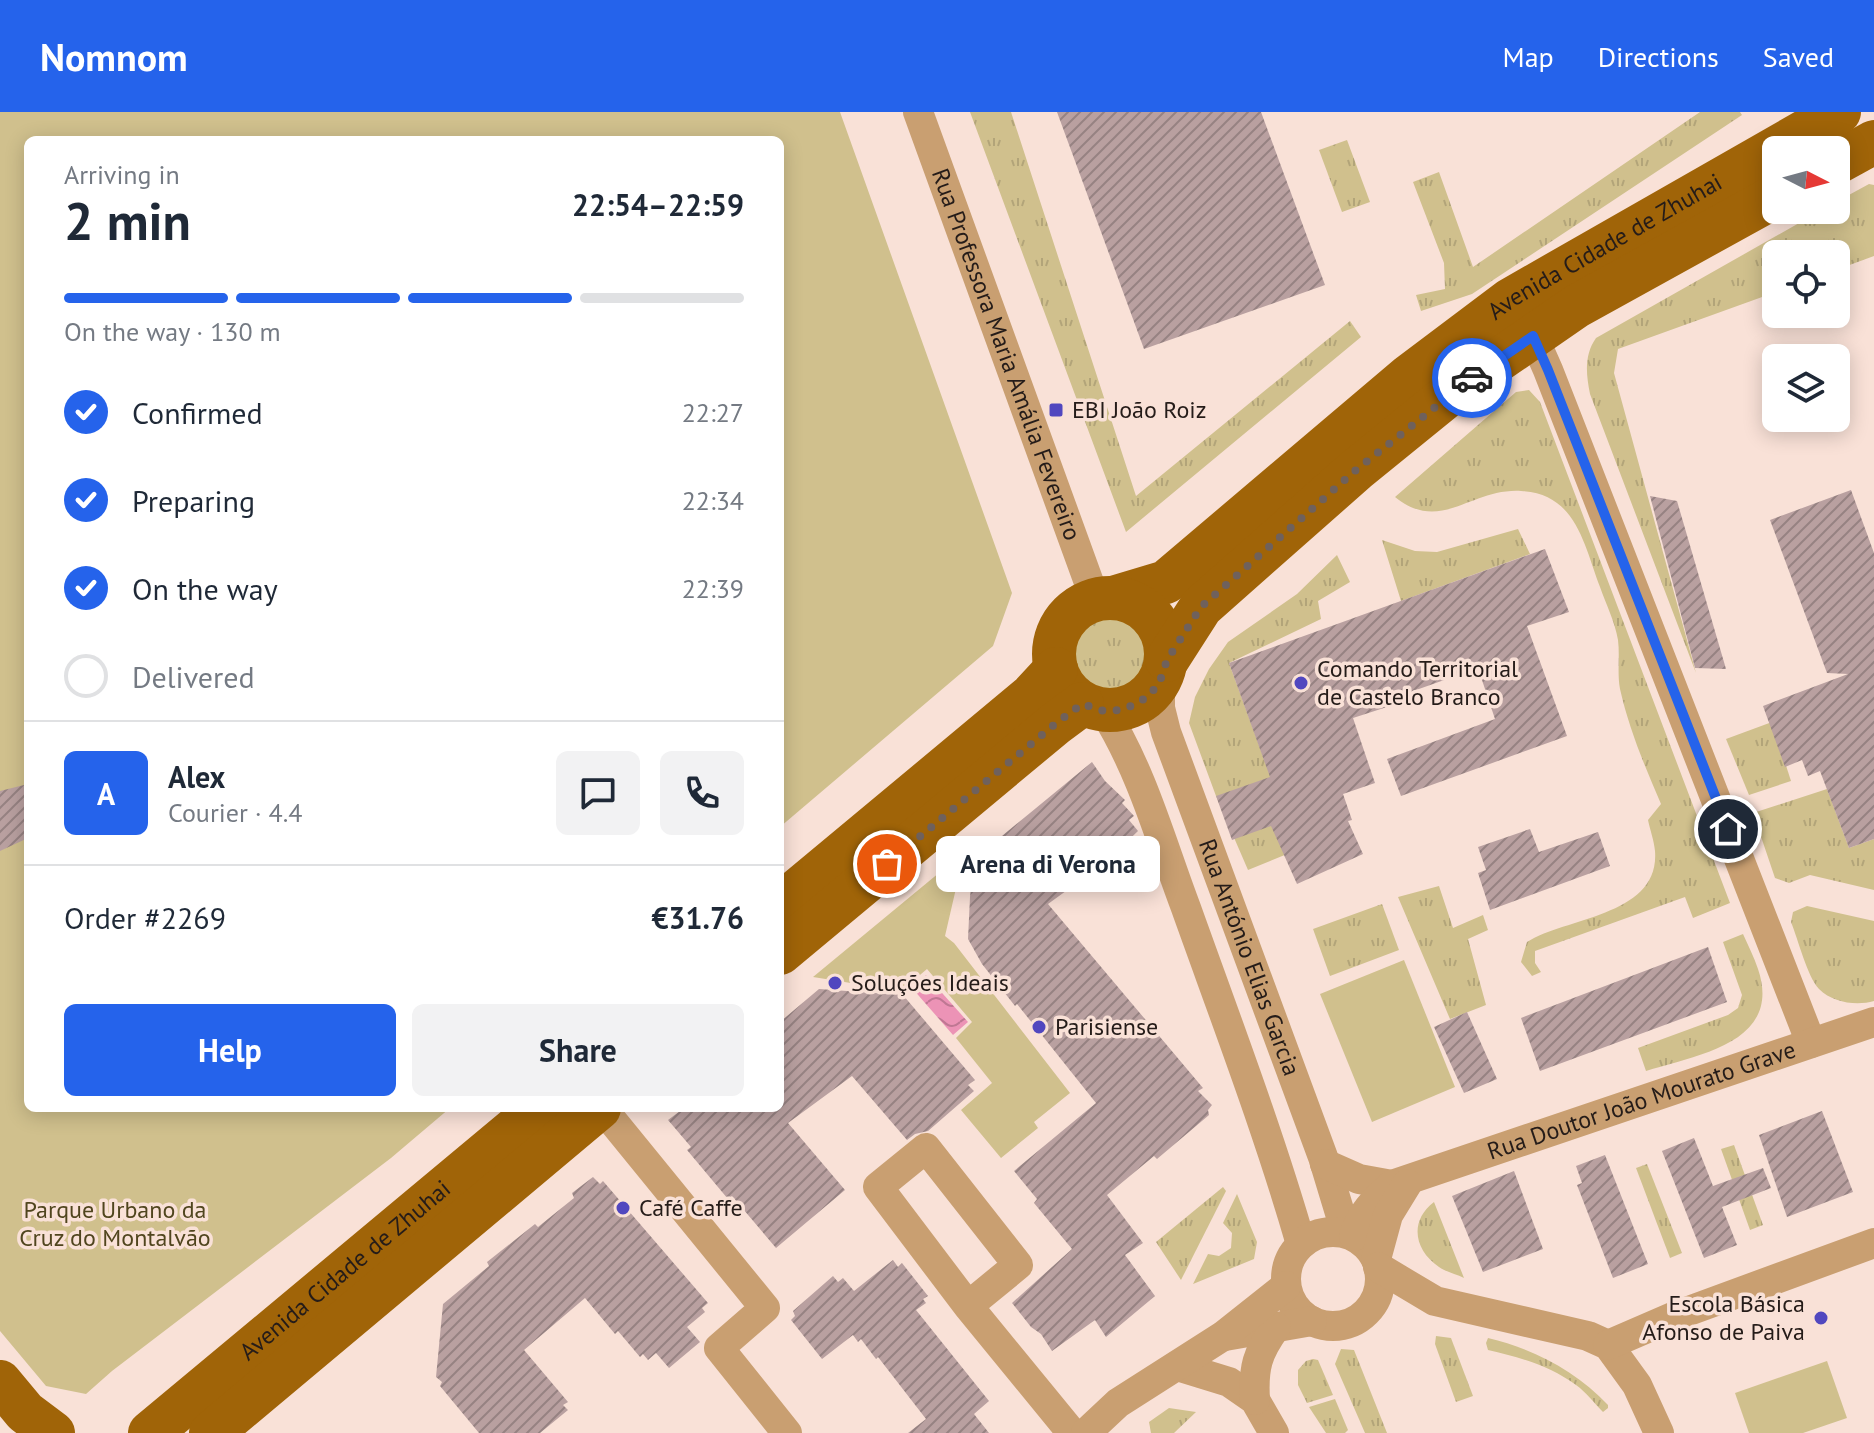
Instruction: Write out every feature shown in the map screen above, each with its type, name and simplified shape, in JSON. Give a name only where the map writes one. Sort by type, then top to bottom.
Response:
[{"type":"main road","name":"Avenida Cidade de Zhuhai","points":[[1106,598],[1166,582],[1409,376],[1510,300],[1839,112]]},
{"type":"main road","points":[[1850,155],[1874,142]]},
{"type":"main road","name":"Avenida Cidade de Zhuhai","points":[[1163,670],[1201,607],[1356,470],[1452,392],[1577,306],[1762,204]]},
{"type":"main road","points":[[784,950],[1055,724],[1093,707],[1121,710],[1150,695],[1163,670],[1165,642],[1159,625],[1148,612],[1133,602],[1106,598],[1078,607],[1065,619],[1057,634],[1053,652],[1061,683],[1093,707]]},
{"type":"main road","points":[[784,902],[1031,696],[1056,669]]},
{"type":"main road","name":"Avenida Cidade de Zhuhai","points":[[150,1433],[535,1112]]},
{"type":"main road","name":"Avenida Cidade de Zhuhai","points":[[211,1433],[595,1112]]},
{"type":"main road","points":[[0,1382],[25,1412],[53,1433]]},
{"type":"street","name":"Rua Professora Maria Amália Fevereiro","points":[[918,112],[1106,598]]},
{"type":"street","points":[[1533,336],[1811,1043]]},
{"type":"street","name":"Rua António Elias Garcia","points":[[1163,670],[1160,708],[1166,732],[1350,1235]]},
{"type":"street","name":"Rua António Elias Garcia","points":[[1093,707],[1124,743],[1253,1093],[1301,1244]]},
{"type":"street","name":"Rua Doutor João Mourato Grave","points":[[1350,1235],[1367,1208],[1401,1182],[1874,1022]]},
{"type":"street","points":[[603,1112],[765,1308],[719,1348],[787,1433]]},
{"type":"street","points":[[968,1306],[1018,1265],[926,1148],[878,1187],[968,1306],[1072,1433]]},
{"type":"street","points":[[1325,1164],[1359,1179],[1401,1182],[1388,1215],[1377,1263],[1380,1283],[1375,1299],[1361,1316]]},
{"type":"street","points":[[1435,1301],[1326,1326],[1312,1321],[1291,1300],[1286,1286],[1291,1256],[1314,1235],[1330,1232],[1350,1235],[1377,1263],[1435,1301],[1588,1336],[1608,1345],[1637,1385],[1659,1433]]},
{"type":"street","points":[[1608,1345],[1675,1316],[1874,1243]]},
{"type":"street","points":[[1086,1433],[1118,1403],[1223,1336],[1286,1286]]},
{"type":"street","points":[[1223,1336],[1312,1321]]},
{"type":"street","points":[[1255,1400],[1253,1374],[1261,1346],[1276,1327]]},
{"type":"street","points":[[1177,1366],[1229,1382],[1255,1400],[1274,1433]]},
{"type":"green space","name":"Parque Urbano da Cruz do Montalvão","points":[[0,112],[840,112],[1012,593],[993,646],[784,824],[784,136],[24,136],[24,1112],[445,1112],[391,1158],[86,1394],[46,1386],[0,1331]]},
{"type":"green space","points":[[970,112],[1011,112],[1136,496],[1350,321],[1361,337],[1126,532]]},
{"type":"green space","points":[[1700,112],[1740,112],[1742,115],[1472,294],[1421,311],[1416,295],[1445,289],[1444,263],[1413,182],[1439,172],[1473,267]]},
{"type":"green space","points":[[1347,140],[1370,202],[1342,212],[1319,150]]},
{"type":"green space","points":[[1869,184],[1874,185],[1874,256],[1850,265],[1850,240],[1769,240],[1797,224],[1850,224],[1850,194]]},
{"type":"green space","points":[[1762,244],[1762,297],[1618,349],[1614,373],[1696,673],[1590,394],[1588,358],[1596,338]]},
{"type":"green space","points":[[1529,390],[1540,402],[1730,903],[1693,918],[1685,897],[1535,951],[1535,963],[1541,972],[1532,976],[1521,962],[1527,942],[1627,902],[1643,889],[1653,873],[1655,851],[1648,820],[1661,804],[1624,704],[1619,683],[1619,646],[1615,627],[1575,524],[1554,501],[1540,494],[1503,492],[1442,511],[1427,511],[1395,497],[1516,392]]},
{"type":"green space","points":[[1518,529],[1530,554],[1401,601],[1382,540],[1415,551],[1437,552]]},
{"type":"green space","points":[[1337,555],[1350,582],[1318,601],[1321,619],[1229,663],[1294,841],[1292,852],[1248,870],[1189,723],[1195,697],[1209,669],[1228,642],[1297,594]]},
{"type":"green space","points":[[1113,613],[1128,616],[1140,625],[1149,637],[1152,652],[1149,667],[1140,679],[1128,688],[1113,691],[1098,688],[1086,679],[1077,667],[1074,652],[1077,637],[1086,625],[1098,616]]},
{"type":"green space","points":[[1772,722],[1791,781],[1749,795],[1726,739]]},
{"type":"green space","points":[[1827,789],[1849,848],[1874,839],[1874,890],[1810,875],[1789,883],[1775,878],[1753,813]]},
{"type":"green space","points":[[957,858],[957,884],[945,936],[954,943],[1070,1093],[1034,1122],[1038,1128],[1001,1158],[961,1110],[992,1083],[956,1038],[972,1022],[927,969],[901,991],[813,977]]},
{"type":"green space","points":[[1439,886],[1453,928],[1483,915],[1488,930],[1468,939],[1486,1005],[1450,1019],[1398,897]]},
{"type":"green space","points":[[1382,904],[1399,950],[1330,976],[1313,929]]},
{"type":"green space","points":[[1807,906],[1874,921],[1874,1001],[1853,1003],[1838,1000],[1819,989],[1807,967],[1791,922],[1793,912]]},
{"type":"green space","points":[[1743,934],[1758,969],[1762,994],[1758,1014],[1747,1030],[1710,1051],[1646,1071],[1638,1048],[1728,1015],[1738,1008],[1742,995],[1723,942]]},
{"type":"green space","points":[[1404,960],[1455,1087],[1372,1122],[1320,994]]},
{"type":"green space","points":[[1734,1145],[1763,1225],[1750,1230],[1721,1149]]},
{"type":"green space","points":[[1647,1164],[1682,1253],[1670,1258],[1636,1168]]},
{"type":"green space","points":[[1223,1187],[1226,1191],[1181,1280],[1156,1242]]},
{"type":"green space","points":[[1237,1194],[1257,1242],[1254,1259],[1193,1284],[1208,1254],[1219,1256],[1231,1248],[1232,1233],[1223,1223]]},
{"type":"green space","points":[[1434,1202],[1464,1278],[1439,1267],[1420,1244],[1418,1226]]},
{"type":"green space","points":[[1436,1336],[1451,1338],[1473,1396],[1456,1402],[1435,1344]]},
{"type":"green space","points":[[1488,1338],[1522,1348],[1553,1363],[1596,1393],[1608,1408],[1603,1412],[1580,1388],[1556,1372],[1488,1350]]},
{"type":"green space","points":[[1341,1349],[1354,1350],[1387,1433],[1365,1433],[1335,1364]]},
{"type":"green space","points":[[1318,1360],[1333,1395],[1307,1403],[1298,1385],[1298,1370],[1306,1361]]},
{"type":"green space","points":[[1827,1361],[1847,1418],[1803,1433],[1749,1433],[1735,1393]]},
{"type":"green space","points":[[1335,1399],[1348,1430],[1345,1433],[1326,1433],[1309,1407]]},
{"type":"green space","points":[[1169,1408],[1196,1412],[1174,1433],[1151,1433],[1149,1422]]},
{"type":"water","points":[[926,975],[968,1022],[953,1035],[912,988]]},
{"type":"building","points":[[1057,112],[1261,112],[1325,285],[1144,349]]},
{"type":"building","points":[[1851,490],[1874,553],[1874,839],[1849,848],[1820,771],[1808,776],[1802,760],[1785,767],[1763,706],[1848,674],[1827,673],[1770,520]]},
{"type":"building","points":[[1650,496],[1677,501],[1726,669],[1695,668]]},
{"type":"building","name":"Comando Territorial de Castelo Branco","points":[[1545,549],[1569,612],[1527,626],[1567,736],[1401,796],[1387,759],[1495,719],[1478,668],[1388,700],[1390,706],[1353,718],[1375,783],[1343,794],[1352,820],[1348,821],[1363,854],[1297,884],[1271,826],[1232,840],[1216,796],[1270,777],[1229,663]]},
{"type":"building","points":[[1092,762],[1105,781],[1125,800],[1122,803],[1134,816],[1129,820],[1138,831],[1106,862],[1048,904],[1203,1088],[1198,1091],[1212,1105],[1209,1115],[1157,1159],[1154,1156],[1107,1195],[1143,1243],[1125,1255],[1155,1296],[1106,1337],[1095,1320],[1052,1351],[1041,1334],[1031,1327],[1012,1303],[1072,1249],[1034,1203],[1037,1199],[1014,1171],[1096,1103],[982,964],[968,939],[970,897],[974,859]]},
{"type":"building","points":[[24,785],[24,840],[0,851],[0,791]]},
{"type":"building","points":[[1530,829],[1539,852],[1598,832],[1610,866],[1490,910],[1478,873],[1486,870],[1478,847]]},
{"type":"building","points":[[1708,947],[1727,1002],[1540,1071],[1521,1018]]},
{"type":"building","points":[[819,989],[903,995],[975,1080],[968,1085],[974,1091],[928,1131],[907,1140],[852,1076],[788,1123],[845,1190],[776,1248],[732,1196],[728,1199],[687,1150],[691,1147],[668,1120],[679,1112],[784,1112],[784,1019]]},
{"type":"building","points":[[1467,1012],[1497,1079],[1464,1093],[1434,1027]]},
{"type":"building","points":[[1822,1111],[1853,1192],[1787,1217],[1759,1135]]},
{"type":"building","points":[[1694,1138],[1713,1186],[1763,1168],[1771,1188],[1722,1207],[1737,1245],[1704,1258],[1662,1151]]},
{"type":"building","points":[[1605,1155],[1648,1264],[1613,1278],[1577,1185],[1582,1183],[1576,1166]]},
{"type":"building","points":[[1514,1171],[1543,1249],[1483,1272],[1452,1196]]},
{"type":"building","points":[[593,1177],[600,1184],[603,1181],[708,1303],[702,1308],[705,1312],[687,1327],[700,1342],[669,1368],[656,1353],[648,1360],[643,1354],[640,1357],[618,1331],[615,1334],[585,1298],[524,1350],[568,1402],[563,1405],[568,1410],[540,1433],[479,1433],[436,1377],[443,1304],[489,1266],[487,1262],[574,1198],[572,1193]]},
{"type":"building","points":[[893,1260],[898,1267],[902,1263],[928,1296],[923,1299],[926,1303],[916,1310],[989,1401],[974,1414],[989,1433],[908,1433],[926,1419],[861,1339],[858,1342],[853,1335],[822,1359],[791,1320],[795,1316],[793,1311],[833,1276],[838,1282],[843,1278],[854,1291]]},
{"type":"way so far","points":[[887,864],[1082,704],[1104,711],[1121,710],[1150,695],[1160,681],[1167,660],[1201,607],[1356,470],[1472,378]]},
{"type":"place","name":"EBI João Roiz","points":[[1056,410]]},
{"type":"place","name":"Comando Territorial de Castelo Branco","points":[[1301,683]]},
{"type":"place","name":"Arena di Verona","points":[[887,864]]},
{"type":"place","name":"Soluções Ideais","points":[[835,983]]},
{"type":"place","name":"Parisiense","points":[[1039,1027]]},
{"type":"place","name":"Café Caffe","points":[[623,1208]]},
{"type":"place","name":"Escola Básica Afonso de Paiva","points":[[1821,1318]]},
{"type":"route","points":[[1472,378],[1533,336],[1728,829]]}]
